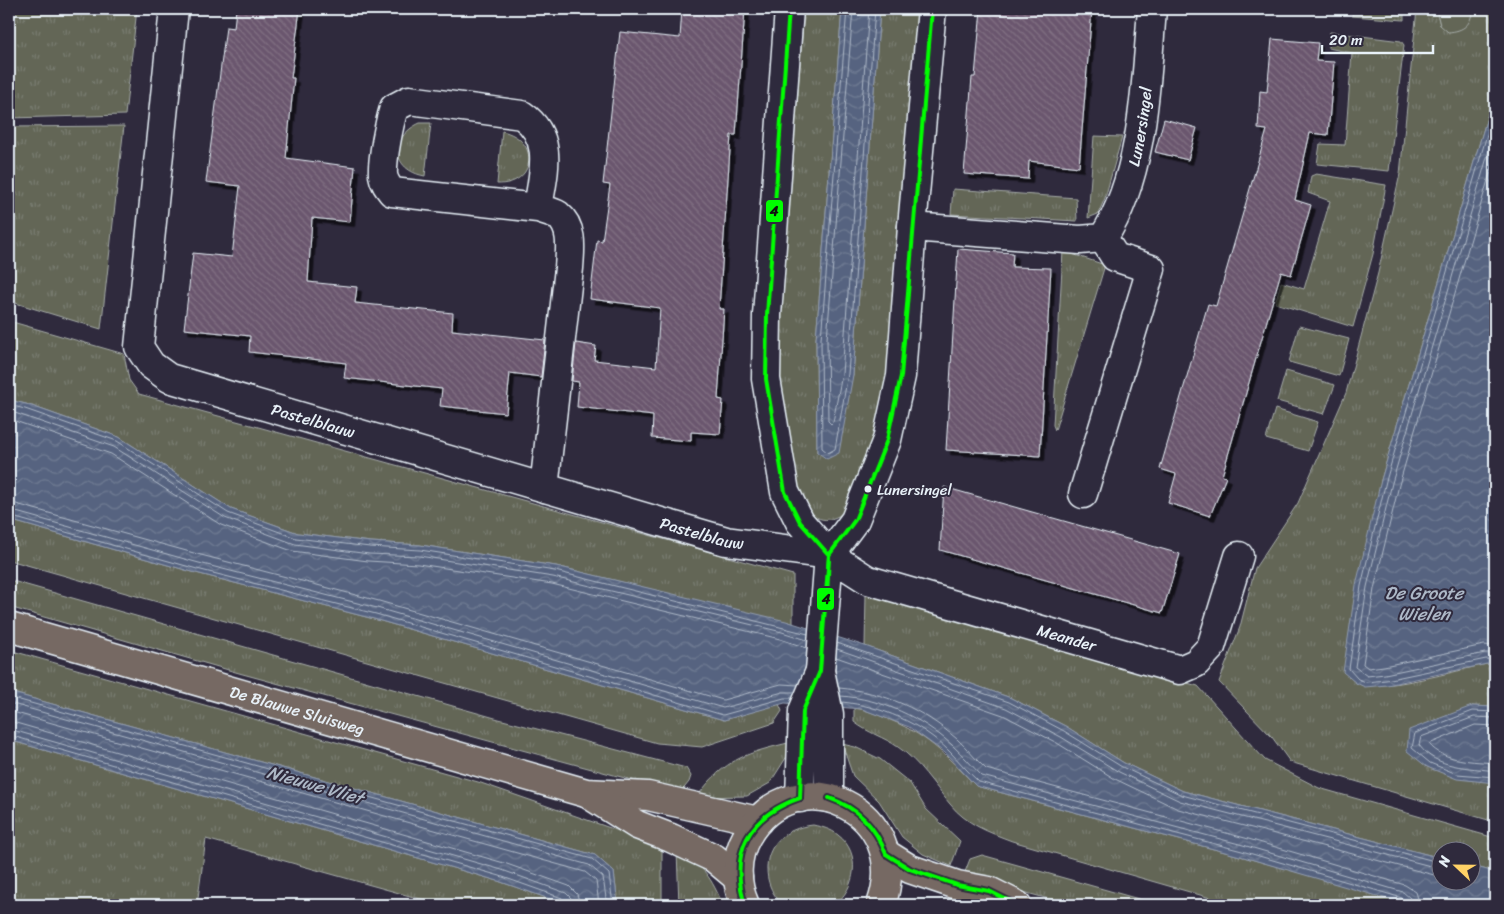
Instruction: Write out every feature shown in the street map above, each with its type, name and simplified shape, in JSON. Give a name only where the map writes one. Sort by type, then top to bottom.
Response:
[{"type":"main road","name":"De Blauwe Sluisweg","points":[[9,627],[586,793],[648,796],[758,821]]},
{"type":"main road","name":"De Blauwe Sluisweg","points":[[586,793],[637,826],[671,838],[714,858],[738,878]]},
{"type":"main road","points":[[745,905],[738,878],[740,854],[744,842],[758,821],[777,806],[800,798],[829,798],[842,802],[866,818],[882,840],[886,854],[888,880],[881,905]]},
{"type":"main road","points":[[886,854],[910,868],[957,885],[989,892],[1017,905]]},
{"type":"street","name":"Pastelblauw","points":[[174,9],[139,347],[151,365],[169,378],[726,541],[829,554]]},
{"type":"street","points":[[789,9],[770,256],[766,379],[785,492],[800,522],[829,554]]},
{"type":"street","points":[[800,798],[816,712],[829,554],[855,520],[887,440],[901,376],[912,227],[932,9]]},
{"type":"street","name":"Lunersingel","points":[[1103,238],[1116,219],[1141,135],[1152,9]]},
{"type":"street","points":[[538,208],[545,156],[542,138],[532,122],[522,115],[409,100],[394,108],[390,123],[383,175],[387,186],[392,192],[538,208],[558,215],[568,230],[571,245],[544,488]]},
{"type":"street","points":[[912,227],[1059,239],[1103,238],[1115,257],[1150,269],[1083,494]]},
{"type":"street","name":"Meander","points":[[829,554],[868,580],[1180,670],[1196,663],[1211,647],[1239,556]]},
{"type":"street","points":[[816,712],[829,798]]},
{"type":"green space","points":[[9,9],[137,9],[125,115],[9,118]]},
{"type":"green space","points":[[804,9],[842,9],[816,339],[817,452],[853,375],[880,9],[921,9],[902,238],[883,415],[846,511],[832,519],[825,520],[808,512],[798,499],[780,387],[780,332]]},
{"type":"green space","points":[[1353,9],[1404,9],[1404,20],[1352,16]]},
{"type":"green space","points":[[1417,9],[1436,9],[1440,25],[1472,16],[1472,9],[1495,9],[1495,90],[1381,480],[1356,683],[1383,685],[1401,683],[1487,664],[1495,665],[1495,707],[1472,706],[1492,781],[1495,783],[1495,822],[1290,762],[1272,737],[1219,682],[1240,627],[1255,568],[1298,503],[1346,393],[1378,273],[1400,174]]},
{"type":"green space","points":[[1436,9],[1472,9],[1472,15],[1466,26],[1462,29],[1448,32],[1440,25]]},
{"type":"green space","points":[[1330,32],[1401,41],[1404,45],[1389,171],[1317,164],[1320,144],[1345,145],[1352,53],[1328,48]]},
{"type":"green space","points":[[420,123],[431,123],[425,176],[414,173],[406,167],[400,160],[398,152],[403,136]]},
{"type":"green space","points":[[124,126],[101,329],[9,301],[9,127]]},
{"type":"green space","points":[[502,131],[515,136],[523,143],[528,152],[529,161],[526,170],[520,177],[510,182],[497,184]]},
{"type":"green space","points":[[1094,136],[1122,137],[1105,198],[1098,214],[1088,218]]},
{"type":"green space","points":[[1316,174],[1386,185],[1373,254],[1353,327],[1275,303],[1281,282],[1304,289],[1330,201],[1308,193],[1311,176]]},
{"type":"green space","points":[[953,189],[1076,198],[1077,221],[951,214]]},
{"type":"green space","points":[[1063,251],[1105,265],[1055,430],[1053,425]]},
{"type":"green space","points":[[9,321],[124,354],[129,380],[139,394],[793,575],[793,624],[556,566],[420,545],[371,542],[298,533],[231,509],[119,437],[26,404],[9,400]]},
{"type":"green space","points":[[1299,326],[1349,339],[1339,376],[1289,362]]},
{"type":"green space","points":[[1286,371],[1335,385],[1324,414],[1277,401]]},
{"type":"green space","points":[[1275,409],[1318,422],[1308,451],[1266,439]]},
{"type":"green space","points":[[9,520],[196,573],[374,619],[724,720],[779,704],[782,711],[774,723],[702,747],[657,743],[9,560]]},
{"type":"green space","points":[[9,580],[495,718],[686,768],[691,776],[689,782],[680,793],[239,673],[9,607]]},
{"type":"green space","points":[[866,594],[1198,686],[1265,760],[1319,788],[1495,838],[1495,872],[1482,869],[1482,842],[1432,842],[1432,856],[1183,791],[1124,763],[1067,727],[1011,698],[865,646]]},
{"type":"green space","points":[[9,650],[478,782],[662,846],[662,905],[618,905],[614,872],[595,855],[9,692]]},
{"type":"green space","points":[[854,708],[868,711],[898,723],[923,737],[944,754],[976,786],[1240,856],[1413,905],[1235,905],[1012,841],[986,831],[963,817],[950,804],[920,766],[906,753],[854,722]]},
{"type":"green space","points":[[9,740],[498,881],[567,905],[442,905],[206,839],[197,905],[9,905]]},
{"type":"green space","points":[[792,742],[791,750],[770,783],[747,796],[697,797],[707,784],[727,765],[750,754]]},
{"type":"green space","points":[[842,744],[855,747],[880,759],[910,783],[926,809],[960,841],[951,866],[923,854],[902,837],[879,801],[853,776]]},
{"type":"green space","points":[[813,825],[832,831],[846,843],[851,851],[853,861],[851,881],[847,890],[834,905],[800,907],[784,904],[773,893],[770,886],[767,868],[768,858],[777,841],[784,835],[792,830]]},
{"type":"green space","points":[[677,851],[694,862],[706,873],[723,905],[679,905]]},
{"type":"green space","points":[[982,855],[1160,905],[1071,905],[1005,887],[965,872],[970,859]]},
{"type":"water","points":[[842,9],[880,9],[853,375],[839,453],[827,459],[817,452],[816,339]]},
{"type":"water","name":"De Groote Wielen","points":[[1495,90],[1495,665],[1487,664],[1387,685],[1365,687],[1356,683],[1343,672],[1356,585],[1381,480]]},
{"type":"water","points":[[9,400],[26,404],[119,437],[231,509],[298,533],[371,542],[420,545],[556,566],[786,621],[865,646],[1011,698],[1067,727],[1124,763],[1183,791],[1432,856],[1432,892],[1482,892],[1482,869],[1495,872],[1495,905],[1408,905],[1240,856],[976,786],[945,753],[909,727],[862,709],[785,703],[724,720],[374,619],[196,573],[9,520]]},
{"type":"water","name":"Nieuwe Vliet","points":[[9,692],[595,855],[614,872],[618,905],[567,905],[498,881],[9,740]]},
{"type":"water","points":[[1472,706],[1495,707],[1495,783],[1457,779],[1427,767],[1407,751],[1409,730]]},
{"type":"building","points":[[236,9],[300,9],[291,78],[294,78],[286,158],[355,167],[350,222],[312,218],[308,282],[357,287],[355,303],[453,313],[452,330],[545,340],[541,377],[510,373],[506,413],[440,406],[442,389],[344,378],[346,363],[249,352],[250,336],[184,329],[193,253],[232,257],[240,186],[206,182],[226,27],[234,28]]},
{"type":"building","points":[[682,9],[745,9],[736,135],[731,135],[719,309],[724,309],[718,399],[723,400],[720,434],[691,432],[691,441],[652,438],[653,416],[577,407],[579,382],[572,381],[576,343],[596,346],[594,360],[656,367],[660,308],[590,299],[597,240],[602,241],[610,185],[603,184],[620,32],[680,38]]},
{"type":"building","points":[[981,9],[1092,9],[1079,167],[1029,161],[1028,179],[964,174],[972,77],[975,77]]},
{"type":"building","points":[[1272,39],[1318,43],[1316,61],[1334,62],[1328,135],[1310,133],[1295,200],[1311,205],[1291,275],[1281,272],[1222,476],[1226,477],[1210,516],[1168,503],[1176,474],[1160,469],[1208,304],[1216,306],[1267,130],[1258,129],[1260,91],[1267,92]]},
{"type":"building","points":[[1164,119],[1197,128],[1188,160],[1155,152]]},
{"type":"building","points":[[958,249],[1013,253],[1012,267],[1051,268],[1040,456],[946,450]]},
{"type":"building","points":[[944,487],[1180,554],[1162,613],[940,550]]},
{"type":"transit line","name":"4","points":[[789,9],[767,315],[766,379],[785,492],[800,522],[829,555],[820,671],[803,711],[800,798]]},
{"type":"transit line","name":"4","points":[[827,597],[829,555],[855,520],[887,440],[901,376],[932,9]]},
{"type":"transit line","name":"4","points":[[745,905],[740,868],[747,838],[767,815],[800,798]]},
{"type":"transit line","name":"4","points":[[829,798],[849,807],[864,819],[877,835],[886,854]]},
{"type":"transit line","name":"4","points":[[886,854],[910,869],[957,885],[989,891],[1017,905]]},
{"type":"place","name":"Lunersingel","points":[[868,489]]}]
